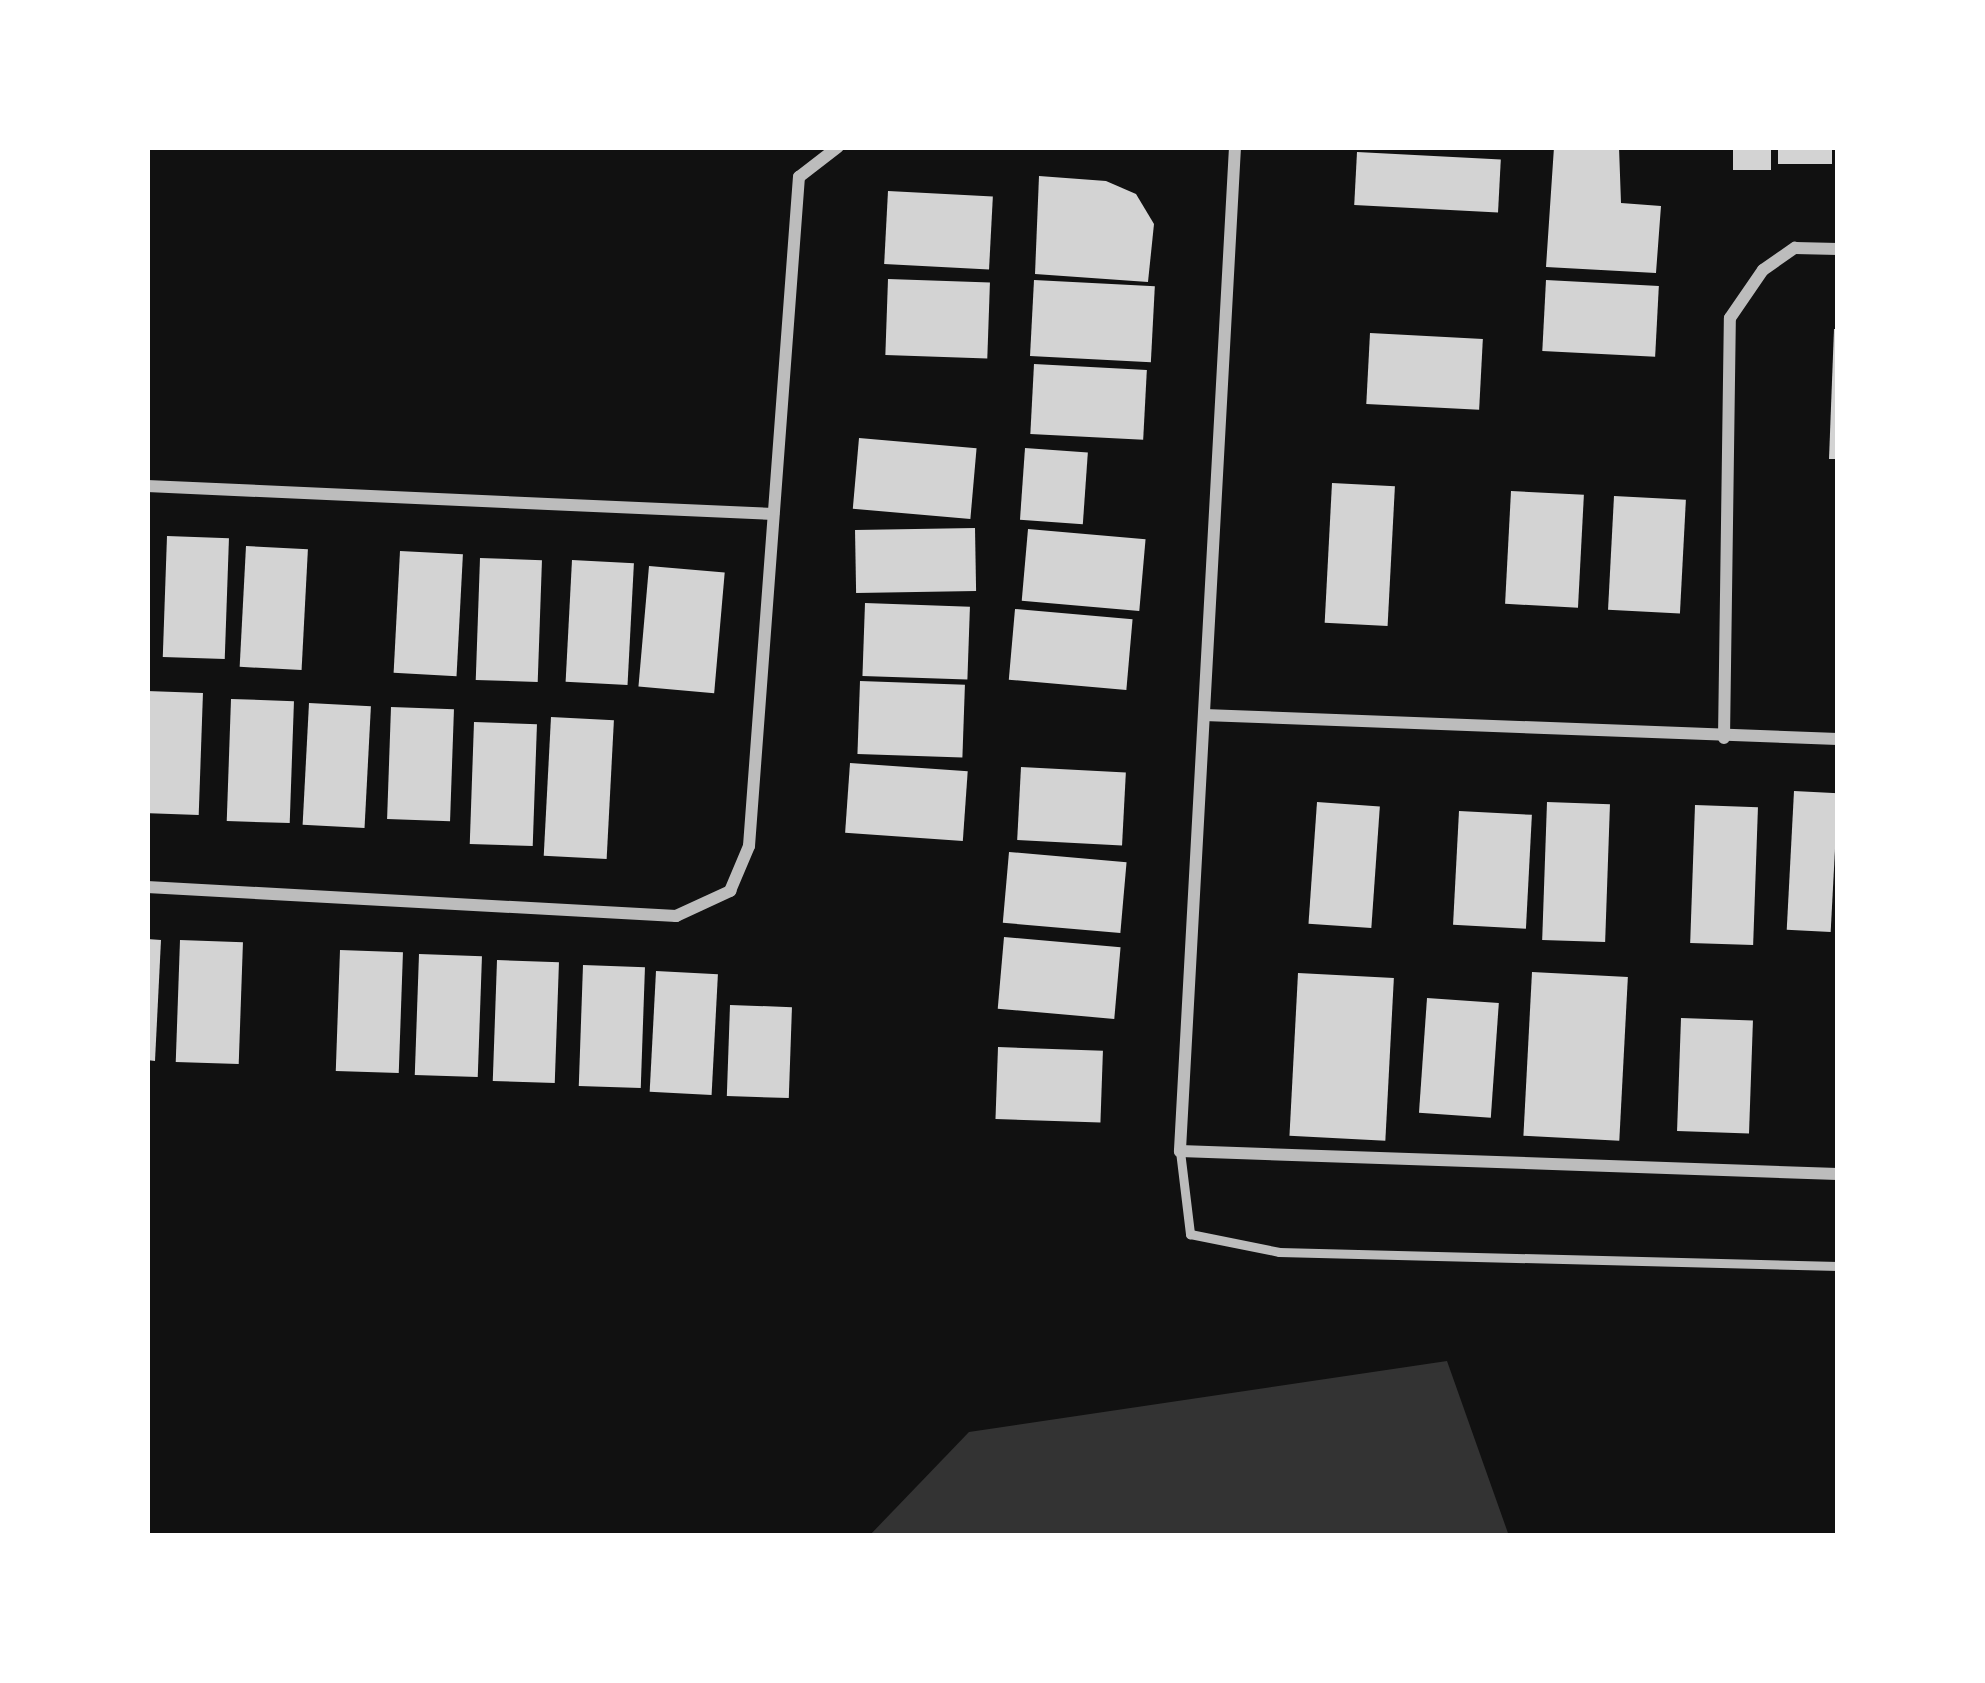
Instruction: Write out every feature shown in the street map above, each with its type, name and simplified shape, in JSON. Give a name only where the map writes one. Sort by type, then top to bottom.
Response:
[{"type":"street","points":[[147,887],[676,916],[730,891],[749,846],[799,177],[838,147]]},
{"type":"street","points":[[1235,147],[1180,1151],[1838,1174]]},
{"type":"street","points":[[1724,738],[1730,318],[1762,270],[1795,248],[1838,249]]},
{"type":"street","points":[[147,486],[773,514]]},
{"type":"street","points":[[1204,716],[1838,739]]},
{"type":"lane","points":[[1180,1151],[1190,1234],[1280,1252],[1838,1266]]},
{"type":"shaded area","points":[[1447,1361],[1509,1536],[869,1536],[969,1432]]},
{"type":"building","points":[[1554,147],[1619,147],[1621,203],[1661,206],[1656,273],[1546,267]]},
{"type":"building","points":[[1733,147],[1771,147],[1771,170],[1733,170]]},
{"type":"building","points":[[1778,147],[1832,147],[1832,164],[1778,164]]},
{"type":"building","points":[[1357,152],[1501,160],[1498,212],[1354,205]]},
{"type":"building","points":[[1039,176],[1106,181],[1136,194],[1154,224],[1148,282],[1035,274]]},
{"type":"building","points":[[888,191],[993,196],[989,269],[884,264]]},
{"type":"building","points":[[888,279],[990,283],[987,359],[885,355]]},
{"type":"building","points":[[1034,280],[1155,286],[1151,362],[1030,356]]},
{"type":"building","points":[[1546,280],[1659,286],[1655,357],[1542,351]]},
{"type":"building","points":[[1834,329],[1838,329],[1838,459],[1829,459]]},
{"type":"building","points":[[1370,333],[1483,339],[1479,410],[1366,404]]},
{"type":"building","points":[[1034,364],[1147,370],[1143,440],[1030,434]]},
{"type":"building","points":[[859,438],[977,448],[970,519],[853,509]]},
{"type":"building","points":[[1025,448],[1088,452],[1083,524],[1020,520]]},
{"type":"building","points":[[1332,483],[1395,486],[1388,626],[1325,623]]},
{"type":"building","points":[[1511,491],[1584,495],[1578,608],[1505,604]]},
{"type":"building","points":[[1614,496],[1686,500],[1680,614],[1608,610]]},
{"type":"building","points":[[975,528],[976,591],[856,593],[855,530]]},
{"type":"building","points":[[1028,529],[1146,539],[1139,611],[1022,601]]},
{"type":"building","points":[[167,536],[229,538],[225,659],[163,657]]},
{"type":"building","points":[[246,546],[308,549],[302,670],[240,667]]},
{"type":"building","points":[[400,551],[463,554],[457,676],[394,673]]},
{"type":"building","points":[[480,558],[542,560],[538,682],[476,680]]},
{"type":"building","points":[[572,560],[634,563],[628,685],[566,682]]},
{"type":"building","points":[[649,566],[725,573],[714,693],[638,687]]},
{"type":"building","points":[[865,603],[970,607],[967,680],[862,676]]},
{"type":"building","points":[[1015,609],[1133,619],[1126,690],[1009,680]]},
{"type":"building","points":[[860,681],[965,685],[962,758],[857,754]]},
{"type":"building","points":[[147,691],[203,693],[199,815],[147,813]]},
{"type":"building","points":[[231,699],[294,701],[290,823],[227,821]]},
{"type":"building","points":[[309,703],[371,706],[365,828],[303,825]]},
{"type":"building","points":[[391,707],[454,709],[450,821],[387,819]]},
{"type":"building","points":[[551,717],[614,720],[607,859],[544,856]]},
{"type":"building","points":[[474,722],[537,724],[533,846],[470,844]]},
{"type":"building","points":[[850,763],[968,771],[963,841],[845,833]]},
{"type":"building","points":[[1021,767],[1126,772],[1122,845],[1017,840]]},
{"type":"building","points":[[1794,791],[1838,793],[1831,932],[1787,930]]},
{"type":"building","points":[[1317,802],[1380,806],[1371,928],[1308,924]]},
{"type":"building","points":[[1547,802],[1610,804],[1605,942],[1542,940]]},
{"type":"building","points":[[1695,805],[1758,807],[1753,945],[1690,943]]},
{"type":"building","points":[[1459,811],[1532,815],[1526,929],[1453,925]]},
{"type":"building","points":[[1009,852],[1127,862],[1120,933],[1003,923]]},
{"type":"building","points":[[1004,937],[1121,947],[1114,1019],[998,1009]]},
{"type":"building","points":[[147,939],[161,940],[155,1061],[147,1060]]},
{"type":"building","points":[[180,940],[243,942],[239,1064],[176,1062]]},
{"type":"building","points":[[340,950],[403,952],[399,1073],[336,1071]]},
{"type":"building","points":[[419,954],[482,956],[478,1077],[415,1075]]},
{"type":"building","points":[[497,960],[559,962],[555,1083],[493,1081]]},
{"type":"building","points":[[583,965],[645,967],[641,1088],[579,1086]]},
{"type":"building","points":[[656,971],[718,974],[712,1095],[650,1092]]},
{"type":"building","points":[[1532,972],[1628,977],[1619,1141],[1523,1136]]},
{"type":"building","points":[[1298,973],[1394,978],[1385,1141],[1289,1136]]},
{"type":"building","points":[[1427,998],[1499,1003],[1491,1118],[1419,1113]]},
{"type":"building","points":[[730,1005],[792,1007],[789,1098],[727,1096]]},
{"type":"building","points":[[1681,1018],[1753,1021],[1749,1133],[1677,1131]]},
{"type":"building","points":[[998,1047],[1103,1051],[1100,1123],[995,1119]]}]
